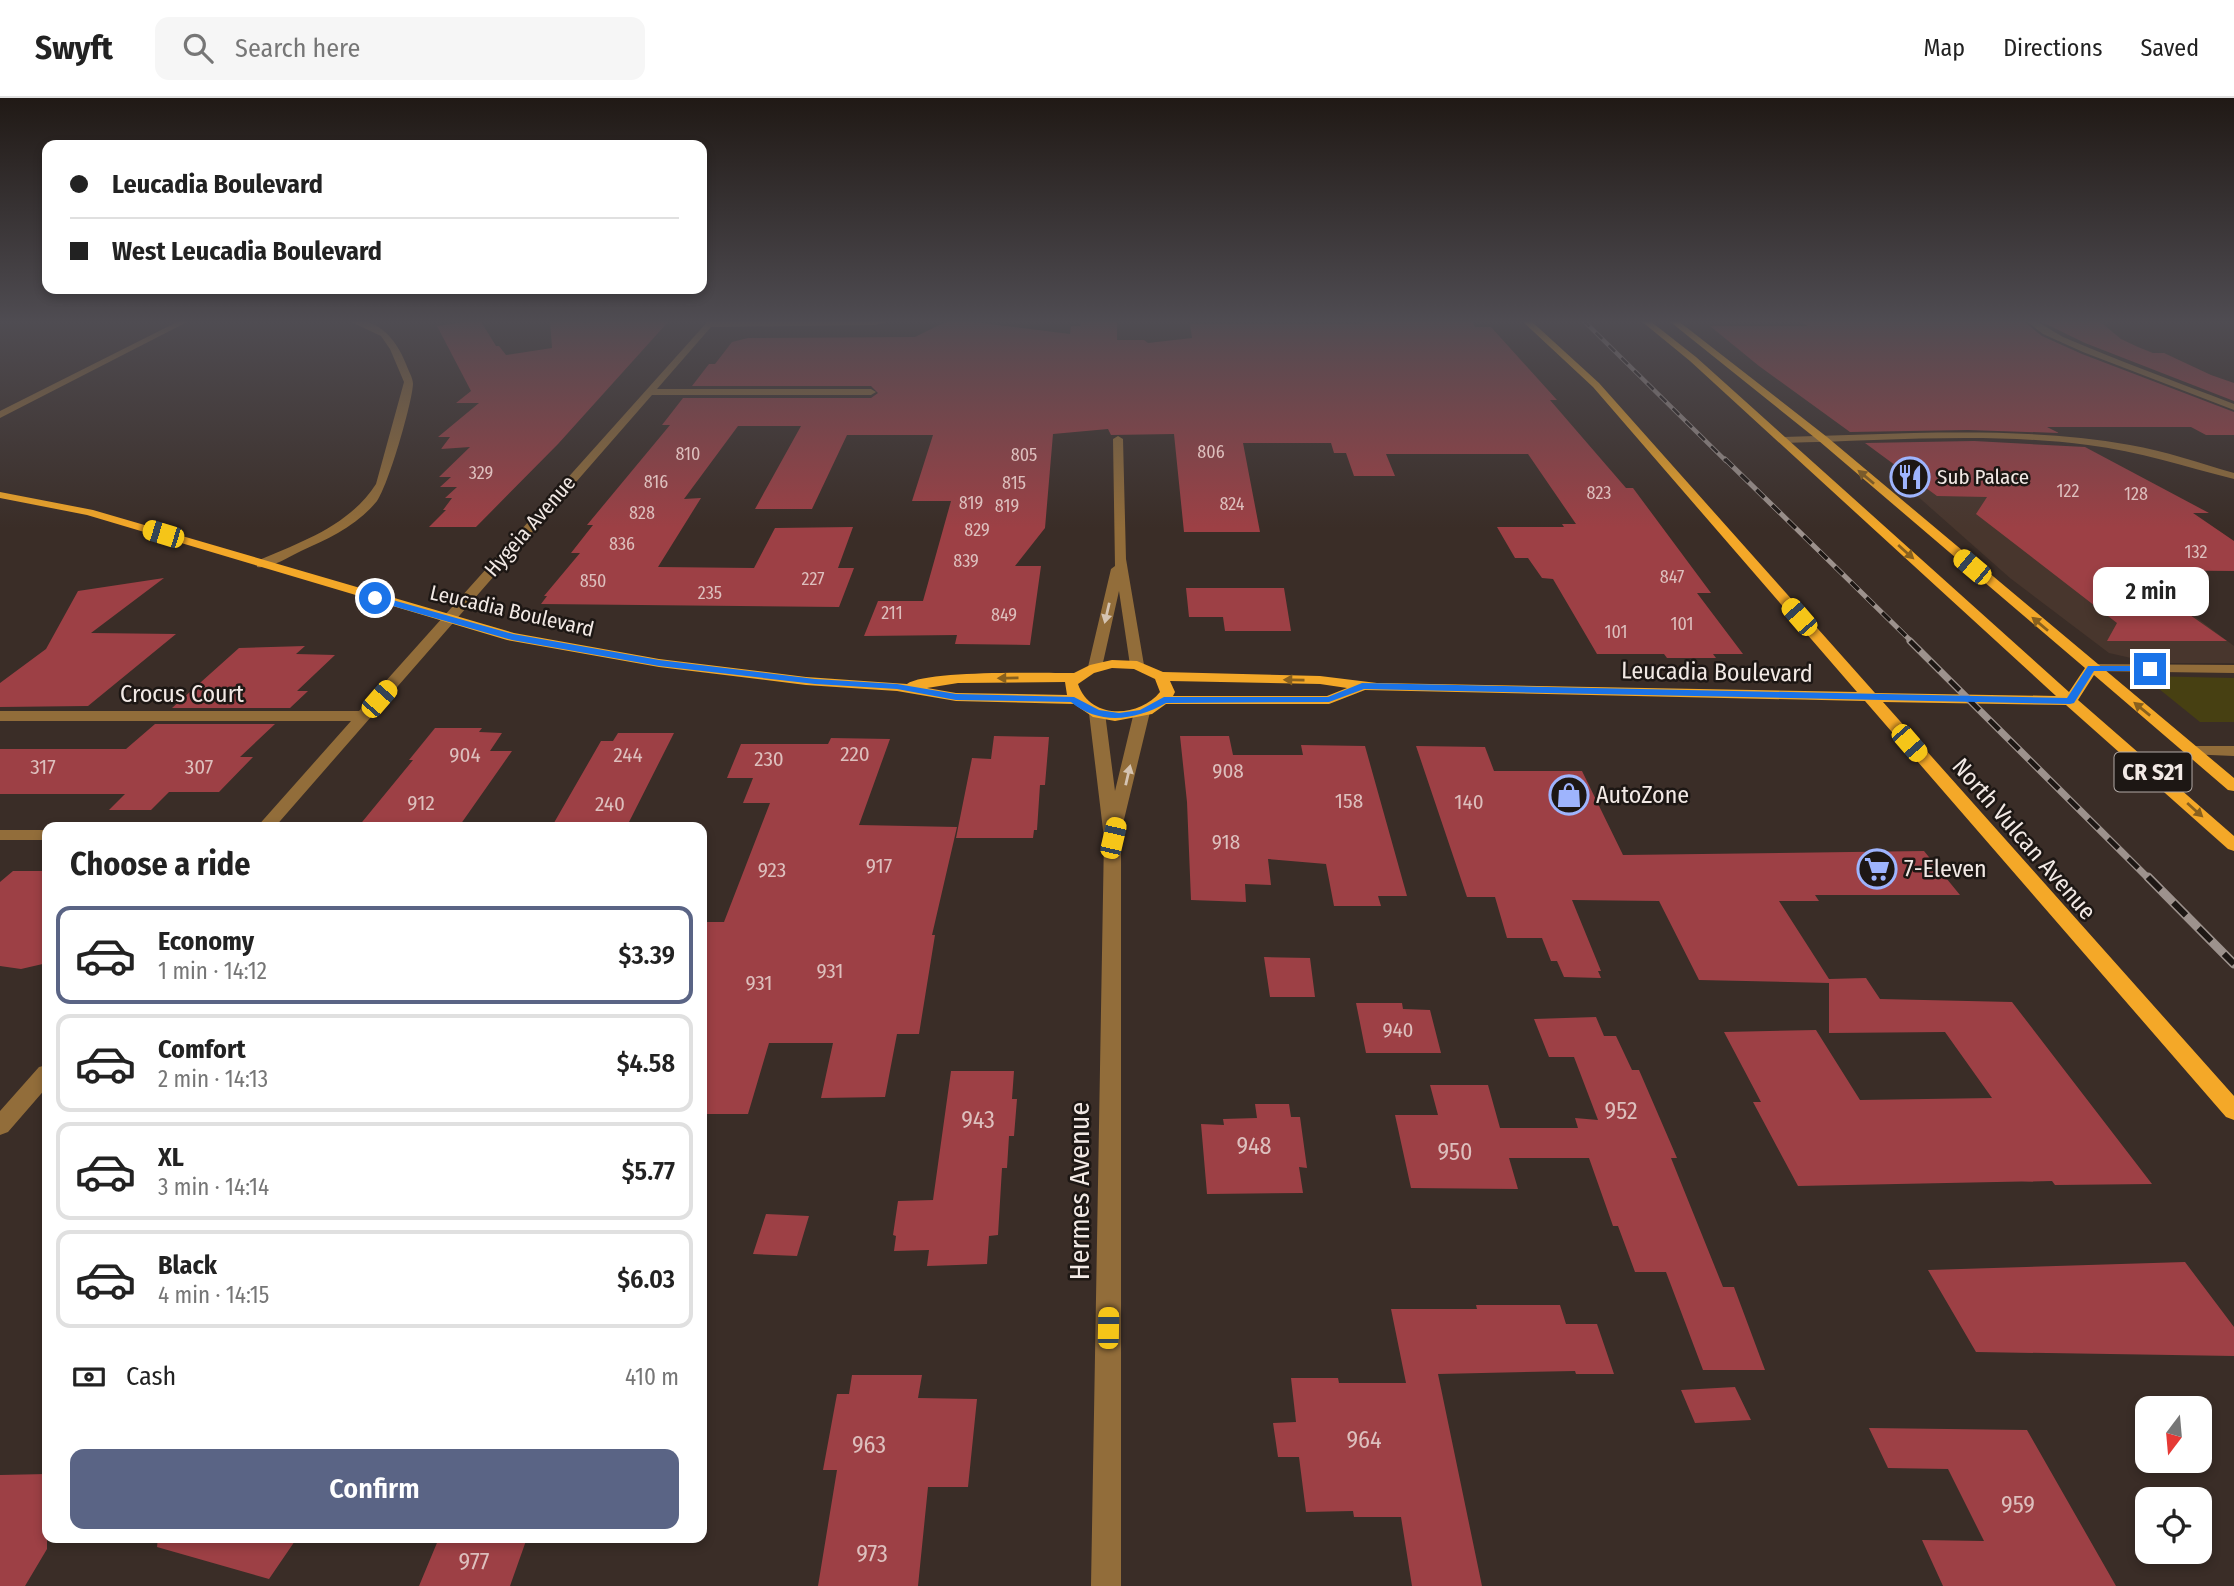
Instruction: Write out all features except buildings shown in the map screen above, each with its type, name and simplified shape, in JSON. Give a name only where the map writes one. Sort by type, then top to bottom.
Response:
[{"type":"main road","name":"North Vulcan Avenue","points":[[1600,389],[2234,1111]]},
{"type":"main road","name":"CR S21","points":[[1727,389],[2070,701],[2234,845]]},
{"type":"main road","name":"CR S21","points":[[1760,389],[2234,786]]},
{"type":"main road","name":"Leucadia Boulevard","points":[[2,494],[89,512],[447,620],[512,637],[659,663],[815,681],[897,687],[956,697],[1074,699]]},
{"type":"main road","points":[[1112,664],[1137,666],[1161,676],[1168,692],[1164,700],[1142,712],[1119,716],[1083,708],[1074,699],[1071,684],[1076,677],[1095,667],[1112,664]]},
{"type":"main road","points":[[2070,701],[2092,668]]},
{"type":"main road","name":"Leucadia Boulevard","points":[[1161,676],[1320,680],[1362,686],[1871,699],[2070,701]]},
{"type":"main road","name":"Leucadia Boulevard","points":[[897,687],[958,680],[1076,677]]},
{"type":"main road","name":"Leucadia Boulevard","points":[[1164,700],[1329,699],[1362,686]]},
{"type":"street","points":[[0,413],[47,389]]},
{"type":"street","points":[[261,564],[362,511],[376,496],[382,484],[408,389]]},
{"type":"street","name":"Hygeia Avenue","points":[[269,822],[651,389]]},
{"type":"street","points":[[2188,389],[2234,407]]},
{"type":"street","points":[[649,392],[872,392]]},
{"type":"street","points":[[1783,440],[2007,438],[2091,442],[2152,453],[2234,477]]},
{"type":"street","points":[[1118,439],[1120,559],[1137,666]]},
{"type":"street","points":[[1095,667],[1120,559]]},
{"type":"street","points":[[2092,668],[2234,669]]},
{"type":"street","name":"Hermes Avenue","points":[[1113,838],[1142,712]]},
{"type":"street","name":"Hermes Avenue","points":[[1097,713],[1113,838],[1105,1586]]},
{"type":"street","name":"Crocus Court","points":[[0,716],[365,716]]},
{"type":"street","points":[[2193,751],[2234,751]]},
{"type":"street","points":[[0,835],[42,835]]},
{"type":"street","points":[[0,1126],[42,1079]]},
{"type":"shaded area","points":[[1910,470],[2073,524],[2234,646],[2234,663],[2153,663],[2109,653],[2010,578],[1889,471]]},
{"type":"shaded area","points":[[2143,676],[2234,678],[2234,722],[2200,722]]},
{"type":"railway","points":[[1653,389],[1726,461]]},
{"type":"railway","points":[[1725,459],[1912,642]]},
{"type":"railway","points":[[1910,641],[2149,879]]},
{"type":"railway","points":[[2148,877],[2234,964]]},
{"type":"place","name":"Sub Palace","points":[[1910,477]]},
{"type":"place","name":"AutoZone","points":[[1569,795]]},
{"type":"place","name":"7-Eleven","points":[[1877,869]]},
{"type":"route","points":[[375,598],[512,637],[659,663],[815,681],[897,687],[956,697],[1074,699],[1083,708],[1119,716],[1142,712],[1164,700],[1329,699],[1362,686],[1871,699],[2070,701],[2092,668],[2150,669]]}]
